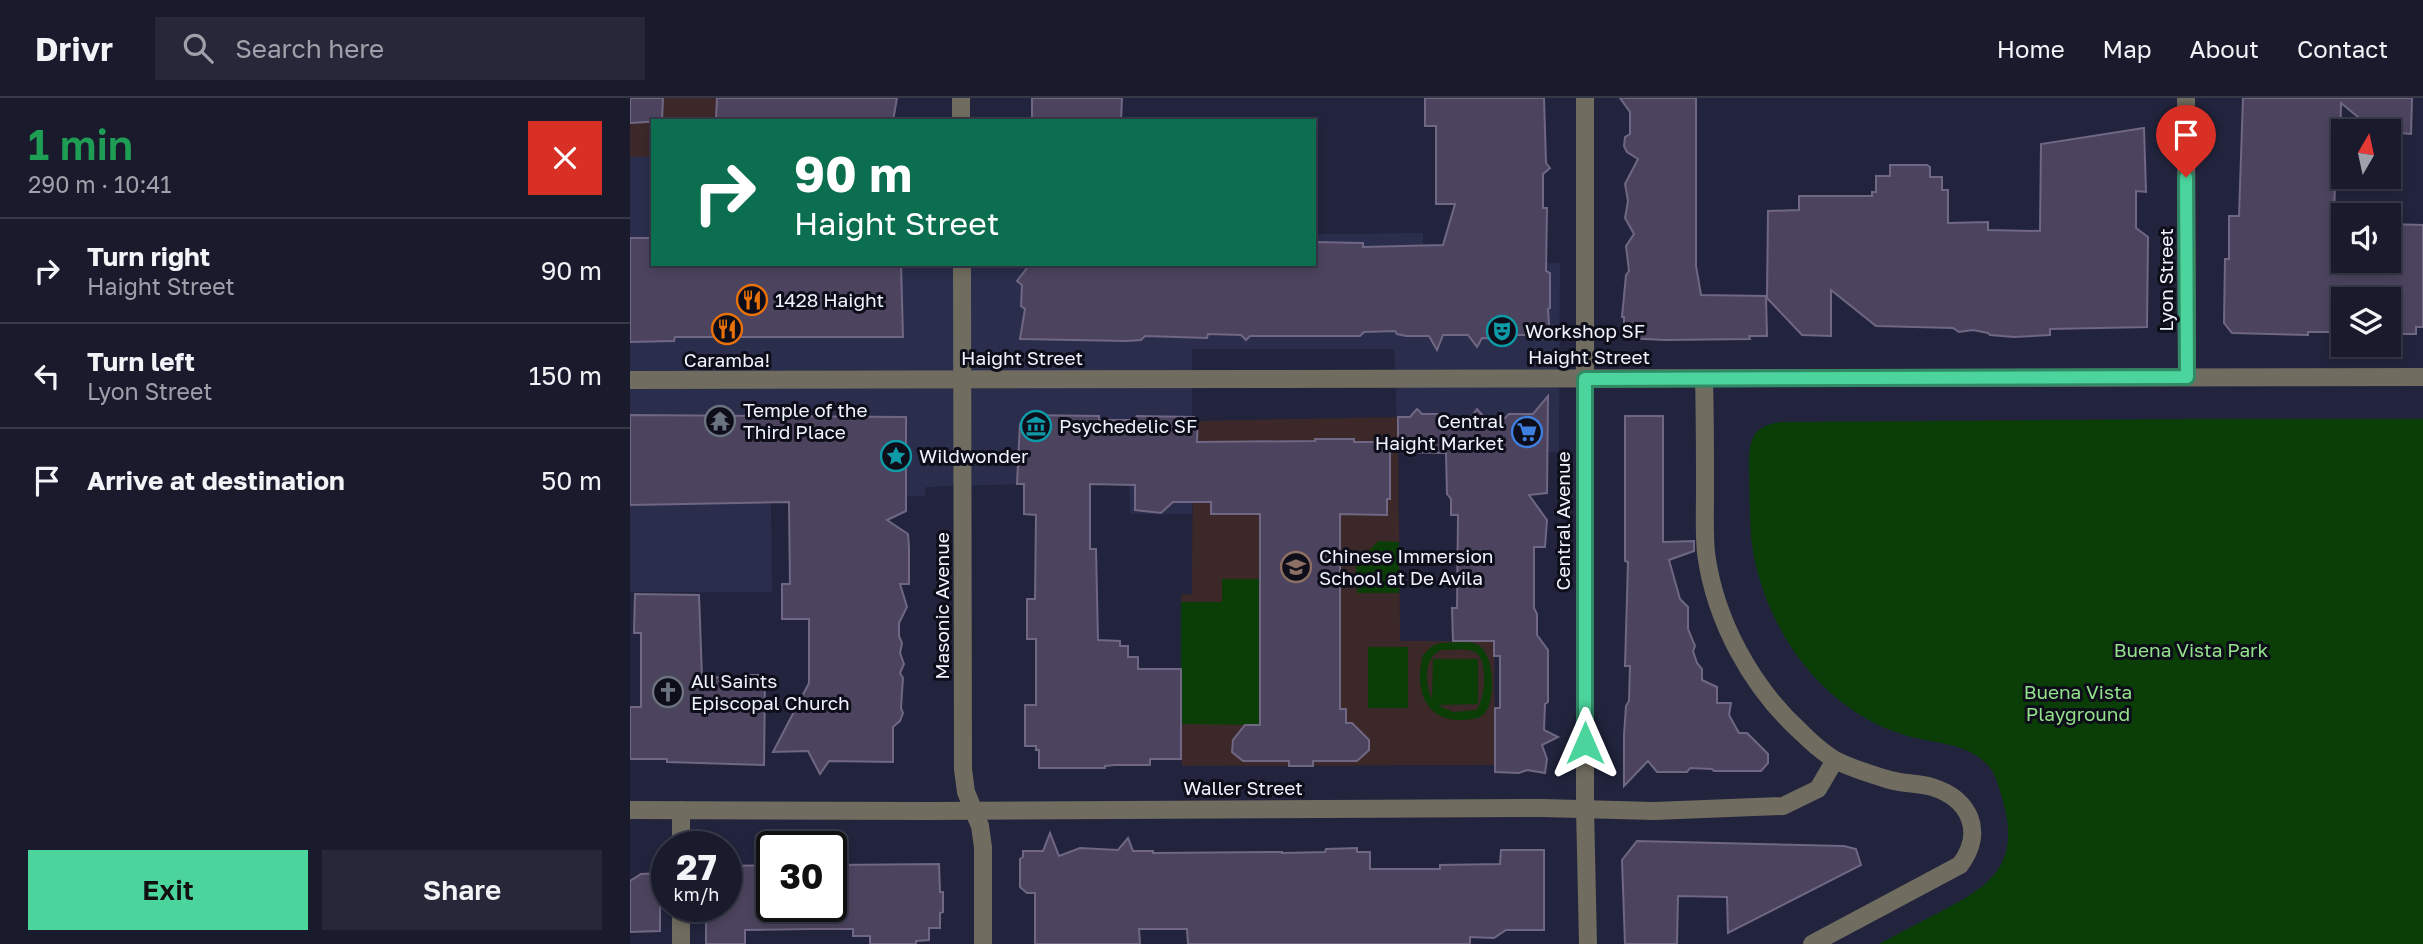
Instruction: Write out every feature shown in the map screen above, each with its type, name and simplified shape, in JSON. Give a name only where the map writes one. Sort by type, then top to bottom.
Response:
[{"type":"street","points":[[961,98],[961,119]]},
{"type":"street","name":"Central Avenue","points":[[1584,98],[1585,808],[1588,944]]},
{"type":"street","name":"Lyon Street","points":[[2186,98],[2187,377]]},
{"type":"street","name":"Masonic Avenue","points":[[962,266],[963,769],[966,792],[980,827],[983,847],[983,944]]},
{"type":"street","name":"Haight Street","points":[[630,380],[2423,377]]},
{"type":"street","points":[[1704,378],[1706,554],[1726,626],[1743,659],[1767,695],[1803,735],[1835,760],[1891,780],[1947,793],[1960,803],[1970,818],[1973,832],[1970,849],[1959,865],[1812,944]]},
{"type":"street","name":"Waller Street","points":[[630,810],[1585,808],[1654,811],[1783,806],[1818,789],[1835,760]]},
{"type":"street","points":[[681,810],[681,831]]},
{"type":"street","points":[[681,922],[681,944]]},
{"type":"shaded area","points":[[630,98],[755,98],[755,119],[651,119],[651,157],[630,157]]},
{"type":"shaded area","points":[[630,157],[651,157],[651,266],[1008,266],[1136,269],[1316,266],[1316,234],[1423,233],[1423,265],[1560,263],[1559,452],[1398,452],[1394,349],[1192,349],[1192,514],[1130,514],[1129,481],[926,487],[925,496],[771,496],[772,592],[630,592]]},
{"type":"shaded area","name":"Chinese Immersion School at De Avila","points":[[1398,417],[1400,641],[1494,641],[1495,765],[1182,766],[1181,595],[1192,594],[1193,421]]},
{"type":"green space","name":"Buena Vista Park","points":[[2423,419],[2423,944],[1879,944],[1970,895],[1994,875],[2007,850],[2004,803],[1991,769],[1982,760],[1961,748],[1904,735],[1875,723],[1848,707],[1804,664],[1786,639],[1760,582],[1753,552],[1749,473],[1752,439],[1762,428],[1780,422]]},
{"type":"green space","points":[[1378,541],[1399,542],[1399,593],[1357,593],[1356,565]]},
{"type":"green space","points":[[1222,579],[1260,579],[1260,725],[1181,724],[1181,602],[1222,602]]},
{"type":"green space","points":[[1465,642],[1474,643],[1484,650],[1491,668],[1492,690],[1488,709],[1483,715],[1473,719],[1450,719],[1431,709],[1421,690],[1420,679],[1423,655],[1432,646]],"holes":[[[1441,650],[1468,650],[1479,656],[1484,681],[1482,698],[1476,710],[1453,712],[1438,705],[1478,704],[1478,659],[1433,659],[1432,699],[1427,679],[1428,665],[1435,654]]]},
{"type":"green space","points":[[1368,647],[1408,647],[1408,708],[1368,708]]},
{"type":"building","points":[[630,98],[663,98],[662,119],[630,123]]},
{"type":"building","points":[[717,98],[897,98],[893,119],[716,119]]},
{"type":"building","points":[[1032,98],[1122,98],[1121,119],[1032,119]]},
{"type":"building","points":[[1425,98],[1544,98],[1546,163],[1550,168],[1543,174],[1543,208],[1547,208],[1546,271],[1550,273],[1550,340],[1527,335],[1502,335],[1499,339],[1482,338],[1477,347],[1468,335],[1443,335],[1437,350],[1429,336],[1406,336],[1395,331],[1364,332],[1360,336],[1250,336],[1246,340],[1241,335],[1208,334],[1207,338],[1145,336],[1141,340],[1126,341],[1020,339],[1025,309],[1021,306],[1022,285],[1017,281],[1028,266],[1316,266],[1316,242],[1363,243],[1363,247],[1443,245],[1455,204],[1436,204],[1436,126],[1425,126]]},
{"type":"building","points":[[1620,98],[1696,98],[1696,266],[1701,295],[1766,296],[1767,336],[1749,336],[1750,339],[1665,340],[1627,338],[1628,335],[1624,335],[1622,317],[1626,275],[1629,271],[1626,246],[1634,234],[1625,218],[1628,201],[1625,184],[1638,159],[1627,152],[1624,146],[1625,137],[1630,134],[1630,112]]},
{"type":"building","points":[[2243,98],[2412,98],[2411,134],[2401,133],[2401,119],[2360,119],[2341,103],[2341,119],[2331,119],[2331,189],[2335,189],[2334,203],[2331,203],[2331,273],[2401,273],[2401,224],[2423,225],[2423,327],[2416,327],[2416,334],[2401,334],[2401,287],[2331,287],[2331,332],[2308,332],[2308,335],[2232,333],[2224,323],[2225,259],[2229,259],[2229,216],[2239,216]]},
{"type":"building","points":[[2144,128],[2146,192],[2136,191],[2136,228],[2148,237],[2147,327],[2050,329],[2050,335],[2014,337],[1973,330],[1959,332],[1953,328],[1876,326],[1831,290],[1831,336],[1802,335],[1767,298],[1768,211],[1799,210],[1799,196],[1872,196],[1872,192],[1876,192],[1876,176],[1890,176],[1890,165],[1927,165],[1930,167],[1930,177],[1942,177],[1942,190],[1948,190],[1948,223],[1988,222],[1988,230],[2040,231],[2041,144]]},
{"type":"building","points":[[630,238],[651,238],[651,266],[901,266],[903,337],[675,337],[674,341],[630,342]]},
{"type":"building","points":[[1548,396],[1547,493],[1529,495],[1547,520],[1545,547],[1534,547],[1534,608],[1537,614],[1537,635],[1548,650],[1548,702],[1545,704],[1544,730],[1558,737],[1542,745],[1547,759],[1545,773],[1527,770],[1519,773],[1495,772],[1495,708],[1500,708],[1500,656],[1494,656],[1494,641],[1453,641],[1452,608],[1457,608],[1458,515],[1451,515],[1451,499],[1447,494],[1446,453],[1398,452],[1398,417],[1410,417],[1417,409],[1422,414],[1470,418],[1477,409],[1485,418],[1505,418],[1509,414],[1533,414]]},
{"type":"building","points":[[630,415],[906,417],[906,511],[887,520],[908,534],[909,547],[909,584],[900,584],[907,607],[899,623],[902,643],[900,653],[904,664],[900,673],[903,678],[903,713],[900,721],[893,727],[893,762],[829,761],[820,774],[808,751],[773,752],[809,683],[809,619],[782,619],[782,584],[790,584],[789,502],[630,505]]},
{"type":"building","points":[[1028,415],[1099,416],[1099,420],[1134,420],[1137,416],[1194,417],[1198,419],[1197,442],[1354,439],[1354,442],[1390,442],[1390,499],[1387,499],[1387,515],[1340,514],[1340,709],[1346,709],[1346,723],[1352,723],[1369,740],[1369,750],[1357,761],[1313,761],[1313,766],[1289,766],[1289,761],[1243,761],[1232,752],[1233,740],[1245,725],[1260,725],[1260,514],[1211,514],[1211,502],[1173,502],[1161,513],[1135,510],[1135,485],[1090,484],[1090,549],[1096,549],[1098,640],[1120,641],[1120,646],[1128,646],[1128,657],[1138,657],[1138,669],[1181,669],[1181,759],[1150,759],[1150,765],[1115,765],[1105,768],[1039,768],[1039,750],[1036,750],[1036,746],[1025,746],[1025,705],[1036,705],[1036,639],[1027,639],[1027,599],[1035,599],[1036,515],[1024,514],[1024,484],[1017,484],[1020,424]]},
{"type":"building","points":[[1625,416],[1663,416],[1663,542],[1694,541],[1694,551],[1669,560],[1680,599],[1688,607],[1688,629],[1695,646],[1693,651],[1702,669],[1702,680],[1717,687],[1717,703],[1731,703],[1729,715],[1739,733],[1747,733],[1768,754],[1768,763],[1761,771],[1690,768],[1687,772],[1657,772],[1648,761],[1624,786],[1624,735],[1630,666],[1625,666],[1628,562],[1625,561]]},
{"type":"building","points":[[635,594],[699,595],[702,677],[747,678],[750,675],[765,675],[764,765],[630,759],[630,707],[641,707],[641,633],[634,633]]},
{"type":"building","points":[[1050,833],[1059,856],[1080,848],[1118,850],[1128,838],[1133,851],[1153,853],[1325,852],[1326,849],[1357,848],[1357,852],[1370,852],[1370,869],[1440,869],[1440,865],[1500,864],[1501,850],[1544,850],[1544,930],[1506,930],[1494,938],[1470,937],[1470,944],[1188,944],[1187,929],[1139,929],[1140,944],[1035,944],[1035,893],[1027,893],[1020,887],[1020,859],[1023,857],[1023,851],[1043,851]]},
{"type":"building","points":[[1637,841],[1844,846],[1856,849],[1861,865],[1728,933],[1727,897],[1678,896],[1677,944],[1625,944],[1622,860]]},
{"type":"building","points":[[939,864],[940,892],[943,892],[940,928],[929,928],[929,940],[916,941],[916,944],[870,944],[870,936],[853,936],[853,929],[745,930],[745,944],[706,944],[706,922],[742,922],[742,866],[756,865],[756,922],[847,922],[847,865]]},
{"type":"building","points":[[651,873],[651,922],[660,922],[660,931],[630,932],[630,881],[641,874]]},
{"type":"place","name":"1428 Haight","points":[[752,300]]},
{"type":"place","name":"Caramba!","points":[[727,329]]},
{"type":"place","name":"Workshop SF","points":[[1502,331]]},
{"type":"place","name":"Temple of the Third Place","points":[[720,421]]},
{"type":"place","name":"Psychedelic SF","points":[[1036,426]]},
{"type":"place","name":"Central Haight Market","points":[[1527,432]]},
{"type":"place","name":"Wildwonder","points":[[896,456]]},
{"type":"place","name":"Chinese Immersion School at De Avila","points":[[1296,567]]},
{"type":"place","name":"All Saints Episcopal Church","points":[[668,692]]},
{"type":"route","points":[[1585,743],[1585,379],[2187,377],[2186,177]]},
{"type":"park label","name":"Buena Vista Playground","points":[[2078,703]]}]
